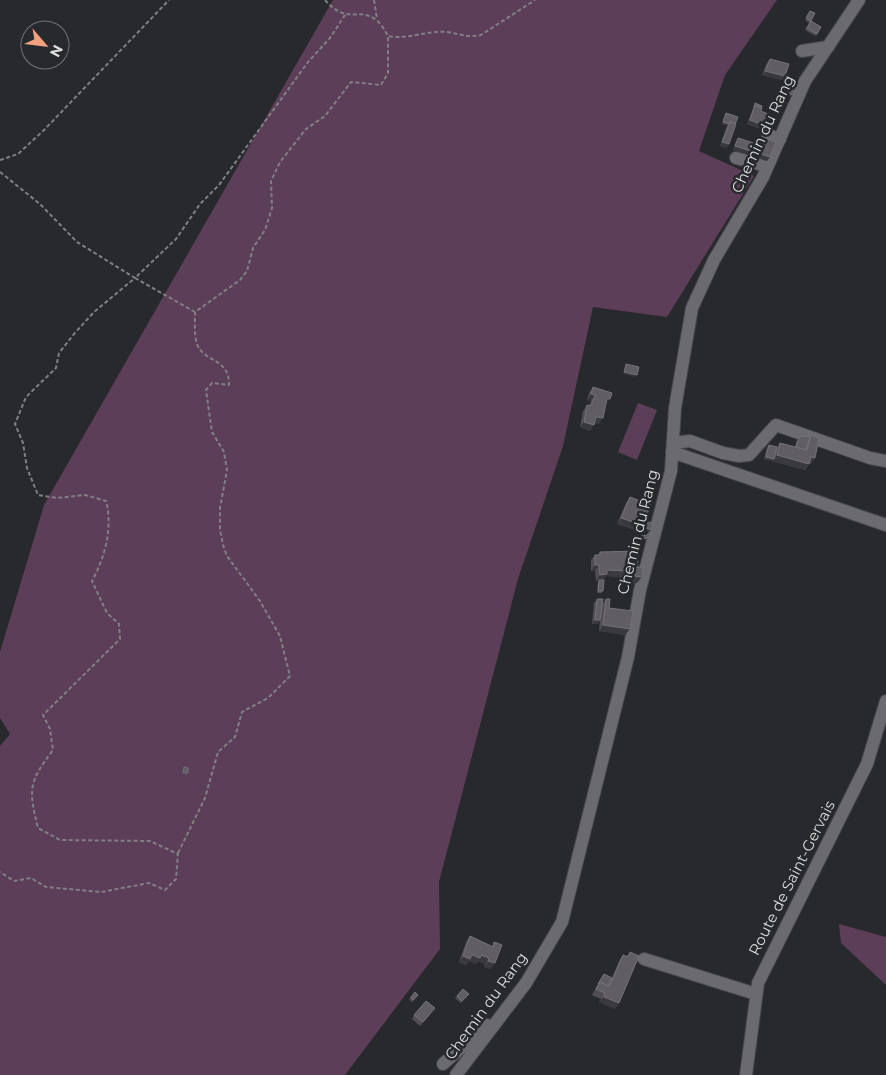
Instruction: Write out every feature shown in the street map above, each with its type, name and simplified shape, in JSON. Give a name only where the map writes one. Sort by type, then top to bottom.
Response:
[{"type":"street","name":"Chemin du Rang","points":[[456,1075],[526,983],[562,922],[628,657],[640,590],[671,471],[675,408],[692,308],[714,260],[767,166],[774,137],[805,81],[859,0]]},
{"type":"street","points":[[802,51],[828,47]]},
{"type":"street","points":[[736,158],[767,166]]},
{"type":"street","points":[[672,447],[690,442],[723,454],[739,456],[748,454],[776,425],[870,458],[886,460]]},
{"type":"street","points":[[672,447],[886,525]]},
{"type":"street","name":"Route de Saint-Gervais","points":[[746,1075],[758,983],[867,764],[886,701]]},
{"type":"street","points":[[644,959],[756,994]]},
{"type":"street","points":[[443,1064],[489,1023],[502,1015]]},
{"type":"path","points":[[0,160],[18,154],[44,130],[169,0]]},
{"type":"path","points":[[325,0],[332,8],[344,15],[367,15],[377,20]]},
{"type":"path","points":[[195,312],[240,280],[247,272],[253,248],[265,230],[272,208],[271,181],[290,146],[306,129],[325,116],[351,82],[381,85],[388,73],[388,36],[377,20],[374,0]]},
{"type":"path","points":[[388,36],[398,38],[446,32],[471,37],[476,36],[493,28],[535,0]]},
{"type":"path","points":[[178,854],[150,841],[60,840],[38,828],[32,789],[34,775],[53,750],[50,729],[43,715],[120,639],[120,624],[107,613],[92,581],[102,562],[111,518],[106,501],[85,494],[57,498],[38,495],[27,468],[23,443],[16,424],[26,397],[56,368],[59,354],[74,334],[94,312],[135,278],[176,239],[200,204],[219,185],[308,62],[330,38],[344,15]]},
{"type":"path","points":[[0,172],[40,204],[77,242],[195,312]]},
{"type":"path","points":[[0,872],[14,881],[32,878],[46,887],[101,892],[149,883],[165,890],[176,880],[178,854],[205,798],[218,752],[235,737],[242,712],[268,698],[290,676],[280,636],[260,601],[227,556],[223,545],[220,529],[220,508],[227,470],[224,452],[212,432],[206,390],[212,383],[229,384],[229,378],[223,365],[201,350],[197,344],[195,312]]},
{"type":"shaded area","points":[[333,0],[777,0],[725,75],[699,151],[754,176],[667,317],[593,307],[563,446],[518,579],[439,882],[440,949],[345,1075],[0,1075],[0,746],[10,734],[0,718],[0,652],[44,505]]},
{"type":"shaded area","points":[[638,403],[657,410],[637,460],[618,452]]},
{"type":"shaded area","points":[[839,924],[886,937],[886,985],[841,943]]},
{"type":"building","points":[[810,11],[815,13],[811,21],[806,18]]},
{"type":"building","points":[[811,21],[821,27],[817,34],[807,28]]},
{"type":"building","points":[[770,59],[789,64],[785,76],[765,71]]},
{"type":"building","points":[[790,89],[795,91],[793,95],[787,93]]},
{"type":"building","points":[[755,105],[762,108],[761,111],[768,114],[763,125],[750,120]]},
{"type":"building","points":[[726,113],[738,117],[735,124],[723,122]]},
{"type":"building","points":[[730,122],[736,124],[729,144],[722,142]]},
{"type":"building","points":[[761,137],[776,142],[770,157],[735,146],[738,138],[757,144]]},
{"type":"building","points":[[626,364],[639,367],[637,375],[624,372]]},
{"type":"building","points":[[593,387],[612,393],[610,399],[607,399],[603,418],[596,417],[594,425],[584,422],[587,405],[591,406],[595,395],[591,394]]},
{"type":"building","points":[[811,435],[819,438],[815,458],[811,457],[809,464],[777,455],[780,443],[807,450]]},
{"type":"building","points":[[802,436],[810,437],[806,450],[796,447],[799,438]]},
{"type":"building","points":[[769,445],[777,447],[774,459],[766,457]]},
{"type":"building","points":[[630,497],[651,505],[642,525],[621,518]]},
{"type":"building","points":[[648,522],[653,523],[651,530],[646,528]]},
{"type":"building","points":[[652,534],[647,538],[637,540],[637,537]]},
{"type":"building","points":[[639,551],[637,567],[643,567],[642,577],[624,575],[625,571],[607,570],[607,574],[600,575],[599,565],[595,565],[595,555],[600,555],[600,552]]},
{"type":"building","points":[[599,580],[604,580],[603,591],[598,591]]},
{"type":"building","points":[[597,599],[603,599],[600,620],[595,620]]},
{"type":"building","points":[[606,599],[610,599],[609,608],[633,611],[630,629],[603,625]]},
{"type":"building","points":[[184,767],[188,768],[188,773],[183,773]]},
{"type":"building","points":[[470,936],[493,947],[494,942],[502,945],[495,963],[488,961],[489,958],[481,955],[480,958],[472,955],[470,959],[463,956]]},
{"type":"building","points":[[630,952],[639,956],[619,1003],[604,997],[605,993],[596,989],[600,982],[608,986],[610,985],[623,955],[628,957]]},
{"type":"building","points":[[604,974],[612,978],[608,986],[600,982],[598,984]]},
{"type":"building","points":[[463,989],[469,994],[462,1001],[457,996]]},
{"type":"building","points":[[415,992],[418,995],[413,1000],[411,997]]},
{"type":"building","points":[[426,1001],[435,1008],[423,1022],[414,1015]]}]
